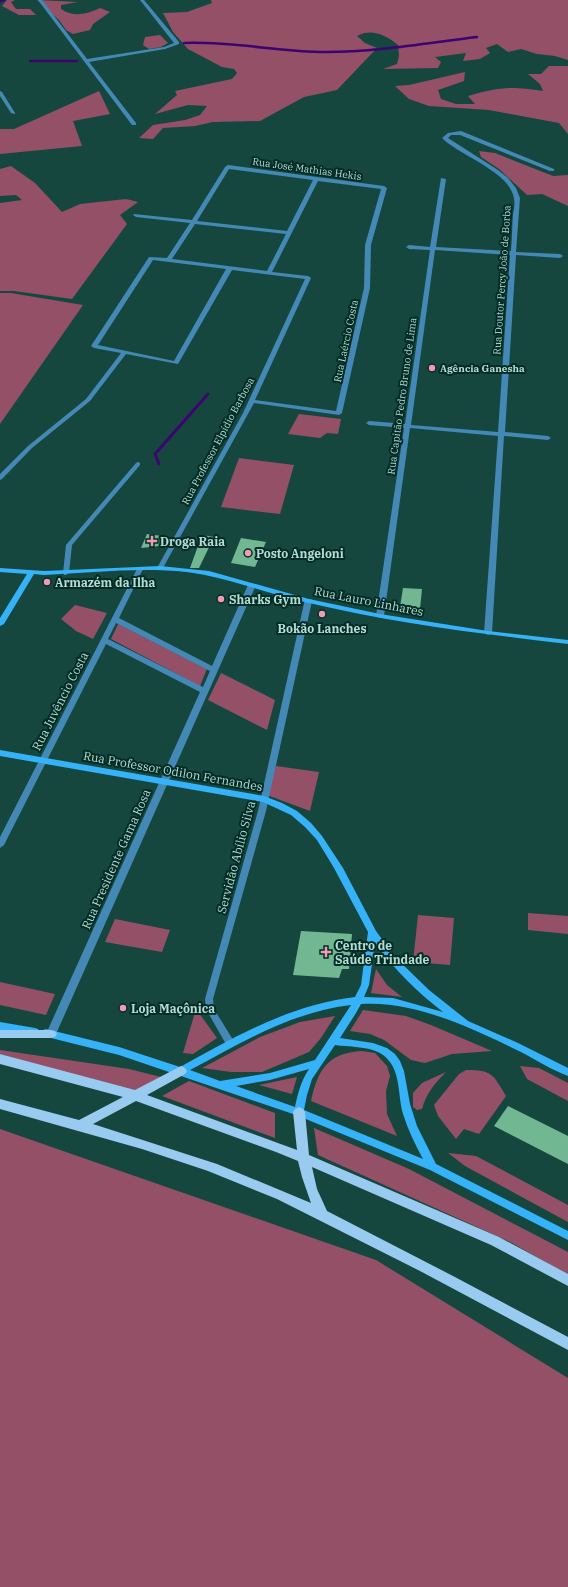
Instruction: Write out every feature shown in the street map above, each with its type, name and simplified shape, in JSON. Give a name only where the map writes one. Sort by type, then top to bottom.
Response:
[{"type":"main road","name":"Rua Lauro Linhares","points":[[0,570],[66,573],[160,568],[209,573],[308,601],[380,616],[488,633],[568,642]]},
{"type":"main road","points":[[0,624],[31,572]]},
{"type":"main road","name":"Rua Professor Odilon Fernandes","points":[[0,752],[264,799],[294,813],[308,824],[342,874],[372,931],[401,970],[417,986],[465,1023]]},
{"type":"main road","points":[[323,1215],[312,1196],[307,1181],[303,1158],[299,1112],[302,1095],[317,1063],[334,1041],[359,1000],[365,984],[372,931]]},
{"type":"main road","points":[[81,1125],[230,1043],[263,1027],[295,1014],[340,1002],[377,1000],[404,1004],[465,1023],[494,1035],[568,1072]]},
{"type":"main road","points":[[0,1026],[51,1034],[119,1051],[299,1112],[433,1167],[568,1236]]},
{"type":"main road","points":[[0,1034],[51,1034]]},
{"type":"main road","points":[[334,1041],[371,1046],[385,1052],[395,1063],[403,1083],[408,1117],[418,1142],[433,1167]]},
{"type":"main road","points":[[0,1059],[134,1095],[303,1158],[495,1241],[568,1280]]},
{"type":"main road","points":[[220,1084],[250,1081],[279,1075],[317,1063]]},
{"type":"main road","points":[[0,1104],[81,1125],[194,1161],[281,1195],[475,1292],[568,1344]]},
{"type":"street","points":[[40,0],[134,124]]},
{"type":"street","points":[[86,62],[165,48],[177,43],[142,0]]},
{"type":"street","points":[[0,92],[13,113]]},
{"type":"street","name":"Rua Doutor Percy João de Borba","points":[[488,633],[502,434],[516,194],[508,183],[491,168],[445,138],[450,134],[466,134],[552,170]]},
{"type":"street","name":"Rua José Mathias Hekis","points":[[193,222],[228,167],[384,188]]},
{"type":"street","points":[[230,268],[176,363],[94,346],[151,258],[169,260],[269,273],[316,179]]},
{"type":"street","name":"Rua Capitão Pedro Bruno de Lima","points":[[380,616],[443,179]]},
{"type":"street","name":"Rua Laércio Costa","points":[[252,401],[339,413],[366,288],[368,245],[384,188]]},
{"type":"street","points":[[136,214],[289,233]]},
{"type":"street","points":[[169,260],[193,222]]},
{"type":"street","points":[[409,247],[560,256]]},
{"type":"street","name":"Rua Professor Elpídio Barbosa","points":[[160,568],[252,401],[308,278],[269,273]]},
{"type":"street","points":[[0,478],[30,447],[88,400],[124,353]]},
{"type":"street","points":[[369,423],[548,438]]},
{"type":"street","points":[[66,573],[70,545],[138,464]]},
{"type":"street","name":"Rua Juvêncio Costa","points":[[0,845],[140,569]]},
{"type":"street","name":"Rua Presidente Gama Rosa","points":[[51,1034],[213,669],[252,585]]},
{"type":"street","name":"Servidão Abílio Silva","points":[[230,1043],[210,1009],[209,999],[264,799],[308,601]]},
{"type":"street","points":[[115,619],[213,669]]},
{"type":"street","points":[[104,640],[204,691]]},
{"type":"shaded area","points":[[7,0],[15,0],[11,2],[16,9],[30,9],[36,15],[19,15],[2,6]]},
{"type":"shaded area","points":[[37,0],[78,2],[61,5],[61,9],[66,12],[76,14],[90,12],[100,8],[110,12],[93,24],[90,30],[73,34],[66,30],[59,20]]},
{"type":"shaded area","points":[[211,0],[568,0],[568,60],[555,56],[537,54],[521,49],[508,52],[497,44],[486,48],[490,53],[480,59],[463,61],[466,53],[435,57],[441,62],[438,68],[383,69],[397,64],[399,56],[398,45],[388,38],[378,34],[362,34],[357,36],[365,43],[377,48],[337,90],[304,97],[260,121],[213,122],[195,126],[163,128],[153,139],[139,138],[153,125],[185,120],[200,115],[207,106],[188,105],[155,114],[177,95],[175,91],[232,79],[237,73],[234,69],[222,67],[188,49],[173,32],[163,13],[187,12],[212,3]]},
{"type":"shaded area","points":[[160,35],[168,43],[161,47],[149,49],[143,45],[145,37]]},
{"type":"shaded area","points":[[549,66],[568,66],[568,134],[559,123],[489,110],[429,106],[409,99],[395,86],[409,85],[465,72],[464,81],[438,90],[441,99],[456,104],[475,104],[468,96],[505,88],[522,88],[543,91],[540,84],[528,74],[541,74]]},
{"type":"shaded area","points":[[99,91],[110,114],[73,121],[82,146],[0,154],[0,129],[14,129]]},
{"type":"shaded area","points":[[479,151],[495,153],[553,176],[568,175],[568,206],[542,194],[527,195],[499,169],[481,157]]},
{"type":"shaded area","points":[[11,166],[35,183],[62,212],[80,204],[126,199],[138,202],[120,215],[127,224],[72,299],[14,291],[0,291],[0,203],[22,200],[16,195],[0,196],[0,169]]},
{"type":"shaded area","points":[[0,293],[11,293],[83,305],[0,424]]},
{"type":"shaded area","points":[[299,414],[341,419],[338,434],[327,433],[320,438],[288,434]]},
{"type":"shaded area","points":[[239,458],[294,465],[280,514],[221,507]]},
{"type":"shaded area","points":[[75,605],[107,613],[93,639],[76,631],[61,619]]},
{"type":"shaded area","points":[[118,624],[207,669],[200,686],[111,639]]},
{"type":"shaded area","points":[[221,673],[275,700],[267,730],[208,700]]},
{"type":"shaded area","points":[[276,766],[319,772],[310,811],[267,795]]},
{"type":"shaded area","points":[[528,913],[568,916],[568,934],[528,930]]},
{"type":"shaded area","points":[[418,915],[454,918],[450,965],[413,962]]},
{"type":"shaded area","points":[[115,919],[170,930],[162,952],[105,942]]},
{"type":"shaded area","points":[[376,969],[387,985],[402,997],[371,993]]},
{"type":"shaded area","points":[[0,982],[55,994],[46,1015],[0,1005]]},
{"type":"shaded area","points":[[196,1009],[217,1038],[193,1054],[183,1053]]},
{"type":"shaded area","points":[[363,1010],[406,1016],[492,1051],[452,1054],[425,1063],[411,1060],[384,1040],[370,1034],[350,1031]]},
{"type":"shaded area","points":[[335,1016],[321,1038],[309,1052],[262,1072],[231,1072],[202,1068],[260,1037],[300,1022]]},
{"type":"shaded area","points":[[0,1050],[129,1069],[161,1077],[135,1092],[0,1054]]},
{"type":"shaded area","points":[[362,1051],[375,1053],[387,1066],[390,1076],[386,1091],[387,1114],[397,1136],[311,1101],[317,1080],[326,1065],[340,1055]]},
{"type":"shaded area","points":[[520,1066],[539,1068],[568,1083],[568,1101],[527,1079]]},
{"type":"shaded area","points":[[466,1070],[487,1072],[498,1083],[506,1096],[479,1134],[464,1129],[456,1139],[438,1116],[434,1105],[459,1074]]},
{"type":"shaded area","points":[[446,1072],[431,1089],[422,1109],[417,1110],[413,1107],[413,1093],[422,1083]]},
{"type":"shaded area","points":[[297,1077],[292,1094],[259,1085]]},
{"type":"shaded area","points":[[189,1081],[275,1113],[275,1138],[162,1096]]},
{"type":"shaded area","points":[[314,1128],[409,1169],[568,1252],[568,1275],[512,1243],[318,1155]]},
{"type":"shaded area","points":[[0,1129],[376,1260],[568,1378],[568,1587],[0,1587]]},
{"type":"shaded area","points":[[448,1153],[476,1156],[568,1205],[568,1222],[465,1166]]},
{"type":"building","name":"Droga Raia","points":[[147,534],[162,536],[160,546],[141,548]]},
{"type":"building","points":[[202,535],[214,537],[199,568],[190,568]]},
{"type":"building","name":"Posto Angeloni","points":[[241,538],[266,542],[255,567],[231,563]]},
{"type":"building","points":[[403,588],[422,589],[420,609],[400,607]]},
{"type":"building","name":"Centro de Saúde Trindade","points":[[301,931],[352,934],[349,969],[342,969],[339,978],[293,975]]},
{"type":"building","points":[[508,1106],[568,1136],[568,1164],[494,1126]]},
{"type":"waterway","points":[[0,1],[4,0]]},
{"type":"waterway","points":[[184,43],[220,44],[308,52],[345,52],[383,49],[477,37]]},
{"type":"waterway","points":[[30,61],[77,61]]},
{"type":"waterway","points":[[159,464],[155,454],[208,394]]},
{"type":"place","name":"Agência Ganesha","points":[[432,368]]},
{"type":"place","name":"Droga Raia","points":[[152,541]]},
{"type":"place","name":"Posto Angeloni","points":[[248,553]]},
{"type":"place","name":"Armazém da Ilha","points":[[47,582]]},
{"type":"place","name":"Sharks Gym","points":[[221,599]]},
{"type":"place","name":"Bokão Lanches","points":[[322,614]]},
{"type":"place","name":"Centro de Saúde Trindade","points":[[326,952]]},
{"type":"place","name":"Loja Maçônica","points":[[123,1008]]}]
